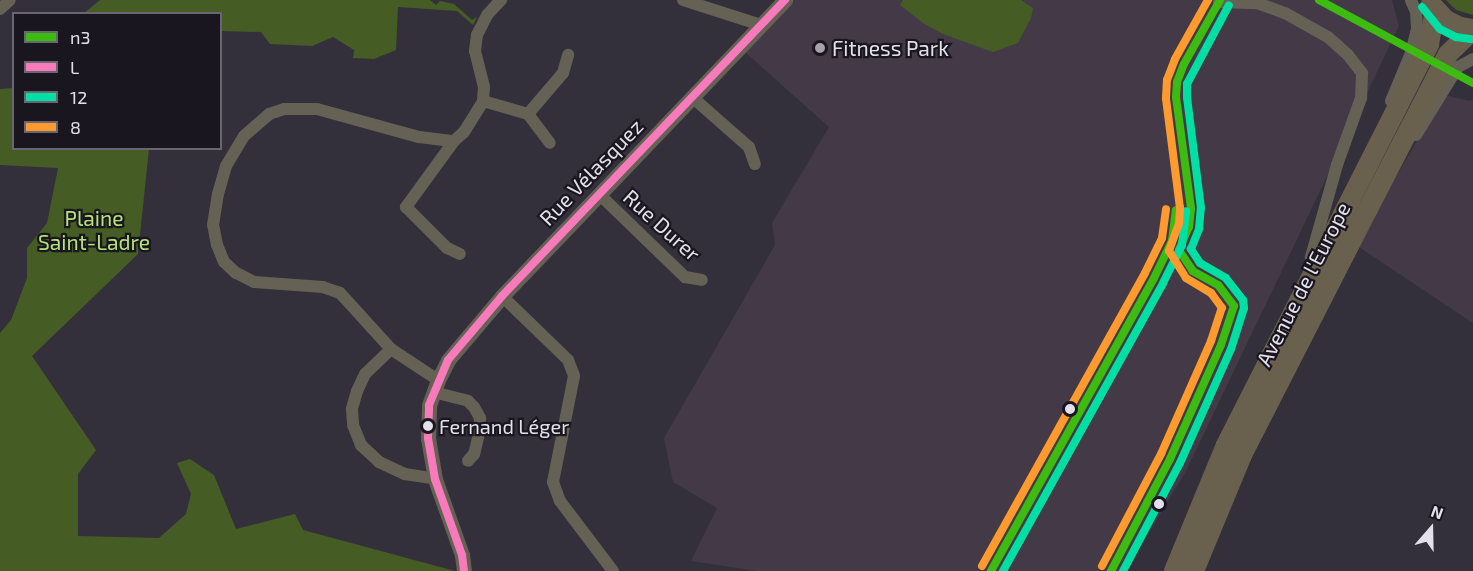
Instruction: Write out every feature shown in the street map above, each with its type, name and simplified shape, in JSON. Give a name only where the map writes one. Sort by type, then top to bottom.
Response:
[{"type":"main road","name":"Avenue de l'Europe","points":[[1174,571],[1226,445],[1429,44],[1432,5]]},
{"type":"main road","points":[[1432,5],[1453,24],[1473,30]]},
{"type":"main road","name":"Avenue de l'Europe","points":[[1194,571],[1242,455],[1368,208],[1448,54],[1473,30]]},
{"type":"street","points":[[0,9],[10,0]]},
{"type":"street","points":[[460,254],[447,248],[406,207],[454,141],[464,132],[483,101],[484,87],[476,51],[477,35],[487,15],[501,0]]},
{"type":"street","points":[[683,0],[761,25]]},
{"type":"street","name":"Rue Vélasquez","points":[[435,386],[458,346],[502,296],[785,0]]},
{"type":"street","points":[[1372,157],[1417,29],[1416,12],[1411,0]]},
{"type":"street","name":"Avenue de l'Europe","points":[[1219,2],[1257,3],[1285,13],[1328,37],[1348,55],[1362,73],[1361,98],[1338,165],[1318,241],[1301,281],[1292,317]]},
{"type":"street","points":[[528,114],[563,73],[568,55]]},
{"type":"street","points":[[1368,208],[1452,75],[1458,67],[1473,59]]},
{"type":"street","points":[[692,97],[749,147],[755,164]]},
{"type":"street","points":[[483,101],[528,114],[550,143]]},
{"type":"street","points":[[454,141],[419,137],[317,109],[284,109],[263,118],[244,136],[226,166],[213,225],[217,245],[224,262],[236,273],[254,282],[323,287],[340,293],[391,348],[435,386],[468,401],[480,418],[479,441],[474,454],[468,461]]},
{"type":"street","name":"Rue Durer","points":[[599,194],[685,277],[702,280]]},
{"type":"street","points":[[502,296],[568,360],[574,376],[553,482],[560,501],[613,571]]},
{"type":"street","points":[[391,348],[365,374],[352,409],[353,425],[361,445],[379,462],[405,474],[435,479]]},
{"type":"street","points":[[435,386],[429,405],[428,438],[435,479],[462,555],[464,571]]},
{"type":"shaded area","points":[[776,0],[1392,0],[1399,26],[1186,471],[1126,571],[757,571],[691,561],[717,508],[673,482],[664,438],[775,245],[772,223],[829,127],[735,43]]},
{"type":"shaded area","points":[[1444,95],[1470,101],[1473,99],[1473,323],[1356,245]]},
{"type":"green space","points":[[100,0],[430,0],[436,5],[440,1],[454,4],[472,20],[477,17],[473,25],[457,11],[398,7],[396,50],[374,59],[353,58],[354,50],[333,37],[312,46],[270,44],[261,32],[222,31],[222,12],[85,12]]},
{"type":"green space","points":[[903,0],[1021,0],[1033,8],[1031,18],[1018,43],[993,52],[943,34],[923,23],[900,5]]},
{"type":"green space","points":[[1446,0],[1473,0],[1473,15],[1456,10]]},
{"type":"green space","name":"Plaine Saint-Ladre","points":[[12,88],[12,150],[149,150],[138,254],[32,356],[96,450],[78,474],[78,536],[159,538],[186,514],[191,494],[177,463],[190,459],[214,475],[236,529],[295,514],[303,530],[455,571],[0,571],[0,333],[11,320],[27,278],[27,248],[47,223],[58,168],[0,165],[0,89]]},
{"type":"transit line","name":"L","points":[[464,571],[462,555],[435,479],[428,438],[429,405],[448,360],[502,296],[785,0]]},
{"type":"transit line","name":"8","points":[[1102,566],[1161,454],[1211,341],[1222,308],[1211,293],[1186,278],[1169,251],[1179,224],[1180,208],[1166,98],[1167,80],[1175,59],[1208,0]]},
{"type":"transit line","name":"n3","points":[[1111,571],[1170,459],[1221,345],[1234,306],[1218,285],[1193,271],[1179,250],[1189,227],[1191,208],[1176,97],[1177,82],[1184,64],[1220,0]]},
{"type":"transit line","name":"n3","points":[[1319,0],[1473,83]]},
{"type":"transit line","name":"12","points":[[1123,571],[1180,463],[1231,349],[1244,308],[1243,300],[1226,278],[1200,263],[1191,249],[1199,229],[1201,208],[1187,84],[1229,5]]},
{"type":"transit line","name":"12","points":[[1422,7],[1440,29],[1456,37],[1471,39]]},
{"type":"transit line","name":"8","points":[[982,566],[1145,273],[1162,238],[1166,209]]},
{"type":"transit line","name":"n3","points":[[991,571],[1154,278],[1172,241],[1176,210]]},
{"type":"transit line","name":"12","points":[[1003,571],[1163,283],[1182,245],[1186,211]]},
{"type":"place","name":"Fitness Park","points":[[820,48]]},
{"type":"place","name":"Fernand Léger","points":[[428,426]]}]
